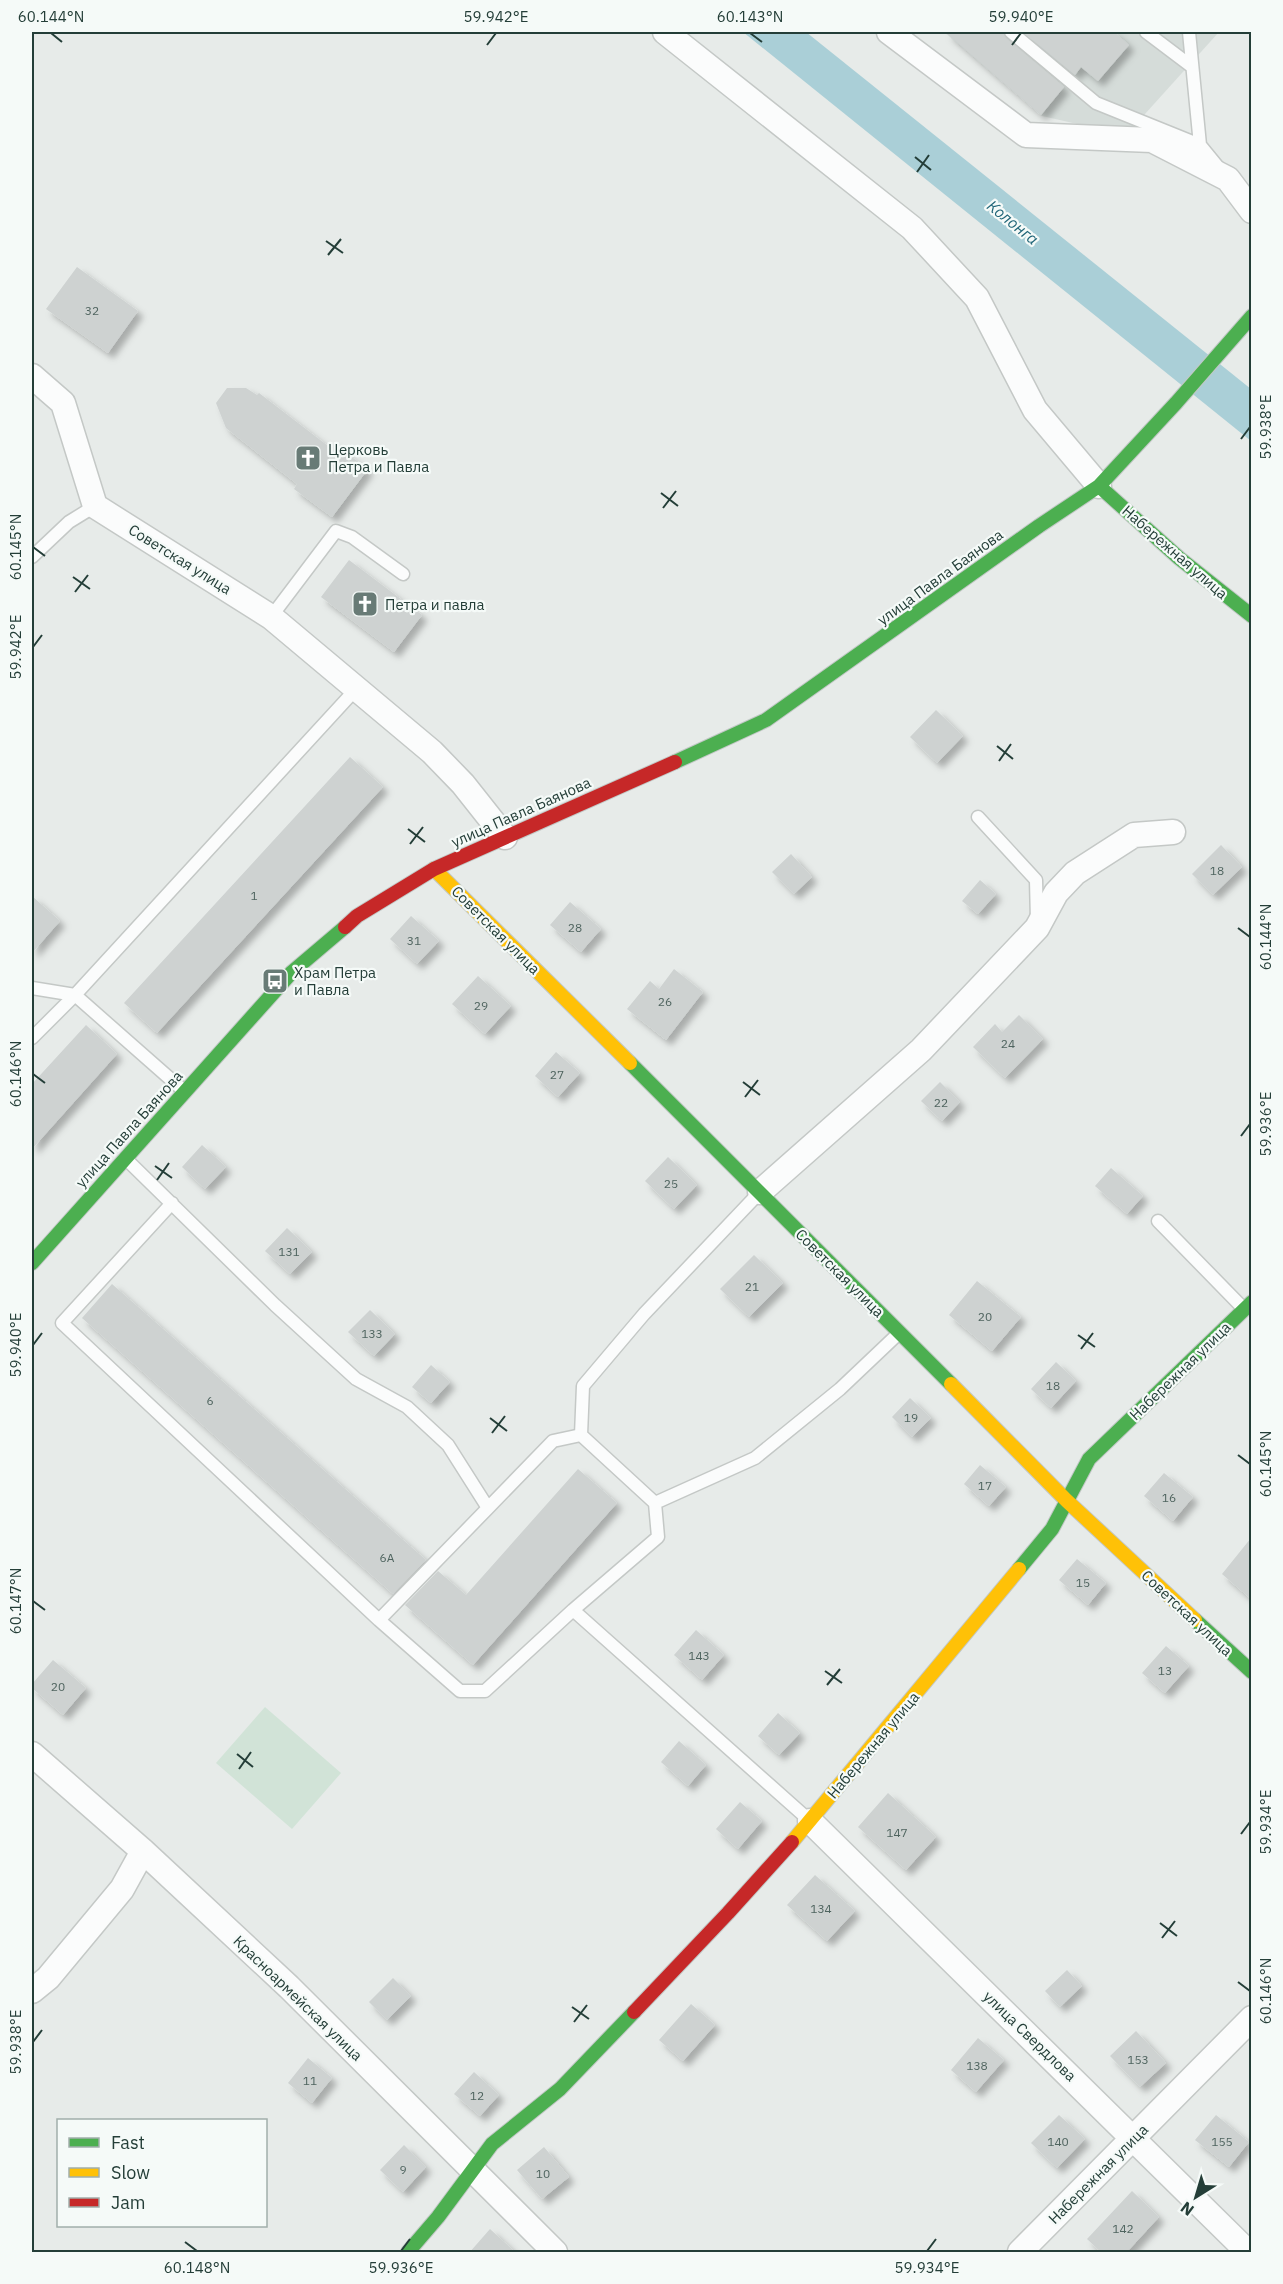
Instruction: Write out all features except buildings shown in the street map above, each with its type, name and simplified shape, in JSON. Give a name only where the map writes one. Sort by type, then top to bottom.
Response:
[{"type":"main road","name":"улица Павла Баянова","points":[[32,1263],[292,972],[357,916],[434,869],[766,720],[902,626],[1039,526],[1100,486],[1250,317]]},
{"type":"main road","name":"Набережная улица","points":[[1100,486],[1179,558],[1251,616]]},
{"type":"main road","name":"Советская улица","points":[[434,869],[1067,1501],[1251,1672]]},
{"type":"main road","name":"Набережная улица","points":[[408,2253],[492,2144],[560,2089],[728,1913],[810,1821],[1052,1529],[1089,1459],[1248,1306]]},
{"type":"street","points":[[665,32],[912,228],[977,298],[1035,410],[1100,486]]},
{"type":"street","points":[[889,32],[1026,135],[1152,140],[1228,179],[1251,211]]},
{"type":"street","points":[[32,376],[63,403],[95,506]]},
{"type":"street","name":"Советская улица","points":[[95,506],[271,617],[432,752],[463,784],[505,837]]},
{"type":"street","points":[[760,1192],[921,1050],[1037,928],[1056,893],[1075,873],[1134,835],[1173,832]]},
{"type":"street","name":"Красноармейская улица","points":[[32,1754],[143,1851],[289,1987],[555,2253]]},
{"type":"street","name":"улица Свердлова","points":[[810,1821],[1134,2138],[1248,2253]]},
{"type":"street","points":[[32,1991],[48,1978],[122,1889],[143,1851]]},
{"type":"street","name":"Набережная улица","points":[[1020,2253],[1251,2018]]},
{"type":"lane","points":[[1011,32],[1096,104],[1200,145],[1228,179]]},
{"type":"lane","points":[[1146,32],[1191,66]]},
{"type":"lane","points":[[1189,32],[1200,145]]},
{"type":"lane","points":[[32,557],[69,522],[95,506]]},
{"type":"lane","points":[[271,617],[336,531],[352,537],[403,574]]},
{"type":"lane","points":[[32,1038],[75,995],[356,689]]},
{"type":"lane","points":[[978,817],[1036,880],[1037,928]]},
{"type":"lane","points":[[32,988],[75,995],[185,1092]]},
{"type":"lane","points":[[125,1158],[275,1305],[356,1379],[407,1407],[448,1445],[488,1508]]},
{"type":"lane","points":[[581,1435],[584,1386],[644,1314],[760,1192]]},
{"type":"lane","points":[[171,1203],[62,1323],[379,1620],[460,1691],[485,1691],[573,1610],[658,1537],[655,1503],[581,1435]]},
{"type":"lane","points":[[1158,1221],[1248,1306]]},
{"type":"lane","points":[[655,1503],[755,1458],[840,1389],[899,1333]]},
{"type":"lane","points":[[379,1620],[553,1441],[581,1435]]},
{"type":"lane","points":[[573,1610],[810,1821]]},
{"type":"shaded area","points":[[944,32],[1219,32],[1126,135],[1042,116]]},
{"type":"green space","points":[[265,1707],[341,1773],[292,1829],[216,1763]]},
{"type":"water","name":"Колонга","points":[[743,32],[806,32],[1251,389],[1251,441]]},
{"type":"traffic: fast","points":[[1252,316],[1099,486],[1179,558],[1252,616]]},
{"type":"traffic: fast","points":[[675,762],[766,720],[1099,486]]},
{"type":"traffic: fast","points":[[32,1263],[292,972],[345,927]]},
{"type":"traffic: fast","points":[[630,1063],[951,1384]]},
{"type":"traffic: fast","points":[[1019,1569],[1052,1529],[1089,1459],[1252,1302]]},
{"type":"traffic: fast","points":[[1195,1620],[1252,1672]]},
{"type":"traffic: fast","points":[[408,2252],[438,2217],[492,2144],[560,2089],[634,2012]]},
{"type":"traffic: slow","points":[[434,869],[630,1063]]},
{"type":"traffic: slow","points":[[951,1384],[1067,1501],[1195,1620]]},
{"type":"traffic: slow","points":[[792,1842],[1019,1569]]},
{"type":"traffic: jam","points":[[345,927],[357,916],[434,869],[675,762]]},
{"type":"traffic: jam","points":[[634,2012],[792,1842]]},
{"type":"place","name":"Церковь Петра и Павла","points":[[308,458]]},
{"type":"place","name":"Петра и павла","points":[[365,604]]},
{"type":"place","name":"Храм Петра и Павла","points":[[275,981]]}]
